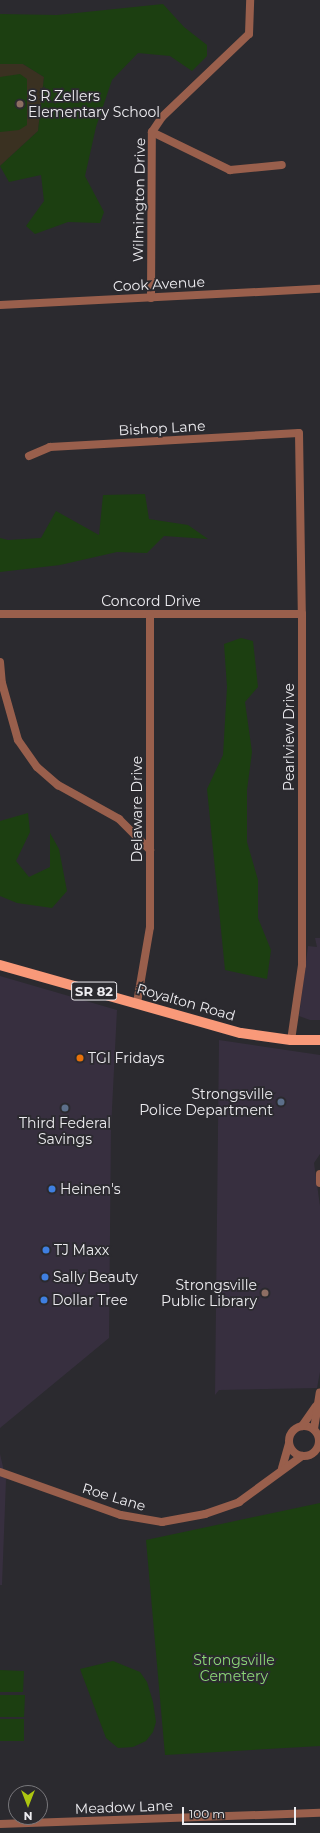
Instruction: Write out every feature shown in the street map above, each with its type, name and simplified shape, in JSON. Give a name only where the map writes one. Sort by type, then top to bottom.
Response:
[{"type":"main road","name":"Royalton Road","points":[[0,965],[242,1033],[291,1040],[320,1040]]},
{"type":"street","name":"Wilmington Drive","points":[[151,298],[152,132],[162,117],[249,34],[250,0]]},
{"type":"street","points":[[152,132],[230,170],[282,165]]},
{"type":"street","name":"Cook Avenue","points":[[0,305],[320,289]]},
{"type":"street","name":"Bishop Lane","points":[[28,456],[50,447],[299,433]]},
{"type":"street","name":"Pearlview Drive","points":[[291,1040],[302,965],[302,614],[299,433]]},
{"type":"street","name":"Concord Drive","points":[[0,614],[302,614]]},
{"type":"street","name":"Delaware Drive","points":[[137,1003],[150,926],[150,614]]},
{"type":"street","points":[[0,662],[6,696],[18,740],[37,767],[58,785],[119,819],[150,850]]},
{"type":"street","points":[[320,1174],[320,1183]]},
{"type":"street","points":[[318,1401],[302,1426],[293,1430],[289,1444],[294,1453],[302,1456],[313,1454],[319,1446],[317,1431],[318,1401],[320,1392]]},
{"type":"street","points":[[302,1426],[317,1431]]},
{"type":"street","name":"Roe Lane","points":[[281,1469],[289,1444]]},
{"type":"street","name":"Roe Lane","points":[[0,1472],[121,1516],[162,1522],[205,1514],[239,1502],[267,1483],[281,1469],[302,1456]]},
{"type":"street","name":"Meadow Lane","points":[[0,1824],[320,1813]]},
{"type":"shaded area","name":"S R Zellers Elementary School","points":[[0,64],[23,64],[44,77],[38,131],[0,166]]},
{"type":"shaded area","points":[[315,938],[320,938],[320,1020],[310,1020],[299,1016],[308,946],[317,947]]},
{"type":"shaded area","points":[[0,976],[117,1010],[111,1129],[109,1338],[0,1428]]},
{"type":"shaded area","points":[[219,1040],[320,1055],[320,1154],[314,1163],[320,1206],[320,1372],[317,1388],[219,1390],[215,1395]]},
{"type":"shaded area","points":[[0,1454],[6,1480],[2,1585],[0,1585]]},
{"type":"green space","points":[[163,4],[184,27],[207,45],[207,56],[192,71],[170,56],[138,53],[112,80],[96,127],[85,176],[104,212],[100,223],[68,222],[35,234],[26,226],[44,201],[41,175],[9,182],[0,166],[38,131],[44,77],[23,64],[0,64],[0,14],[57,15]]},
{"type":"green space","points":[[20,74],[27,79],[27,125],[19,130],[0,132],[0,77]]},
{"type":"green space","points":[[145,494],[149,519],[188,525],[208,539],[164,536],[147,553],[117,552],[60,565],[0,572],[0,538],[8,540],[41,538],[56,511],[99,535],[103,495]]},
{"type":"green space","points":[[241,638],[253,641],[258,687],[245,702],[252,752],[247,790],[247,842],[258,880],[258,918],[271,950],[267,979],[225,970],[207,789],[223,755],[227,687],[224,644]]},
{"type":"green space","points":[[28,813],[30,832],[16,861],[29,877],[50,867],[50,833],[59,849],[67,891],[52,908],[17,903],[0,896],[0,821]]},
{"type":"green space","name":"Strongsville Cemetery","points":[[320,1503],[320,1746],[165,1755],[146,1540]]},
{"type":"green space","points":[[113,1661],[140,1672],[147,1682],[153,1702],[156,1722],[153,1732],[146,1741],[133,1747],[118,1748],[106,1738],[80,1669]]},
{"type":"green space","points":[[0,1670],[24,1671],[23,1692],[0,1692]]},
{"type":"green space","points":[[0,1695],[25,1695],[24,1717],[0,1717]]},
{"type":"green space","points":[[0,1719],[24,1719],[24,1741],[0,1741]]},
{"type":"place","name":"S R Zellers Elementary School","points":[[20,104]]},
{"type":"place","name":"TGI Fridays","points":[[80,1058]]},
{"type":"place","name":"Strongsville Police Department","points":[[281,1102]]},
{"type":"place","name":"Third Federal Savings","points":[[65,1108]]},
{"type":"place","name":"Heinen's","points":[[52,1189]]},
{"type":"place","name":"TJ Maxx","points":[[46,1250]]},
{"type":"place","name":"Sally Beauty","points":[[45,1277]]},
{"type":"place","name":"Strongsville Public Library","points":[[265,1293]]},
{"type":"place","name":"Dollar Tree","points":[[44,1300]]}]
